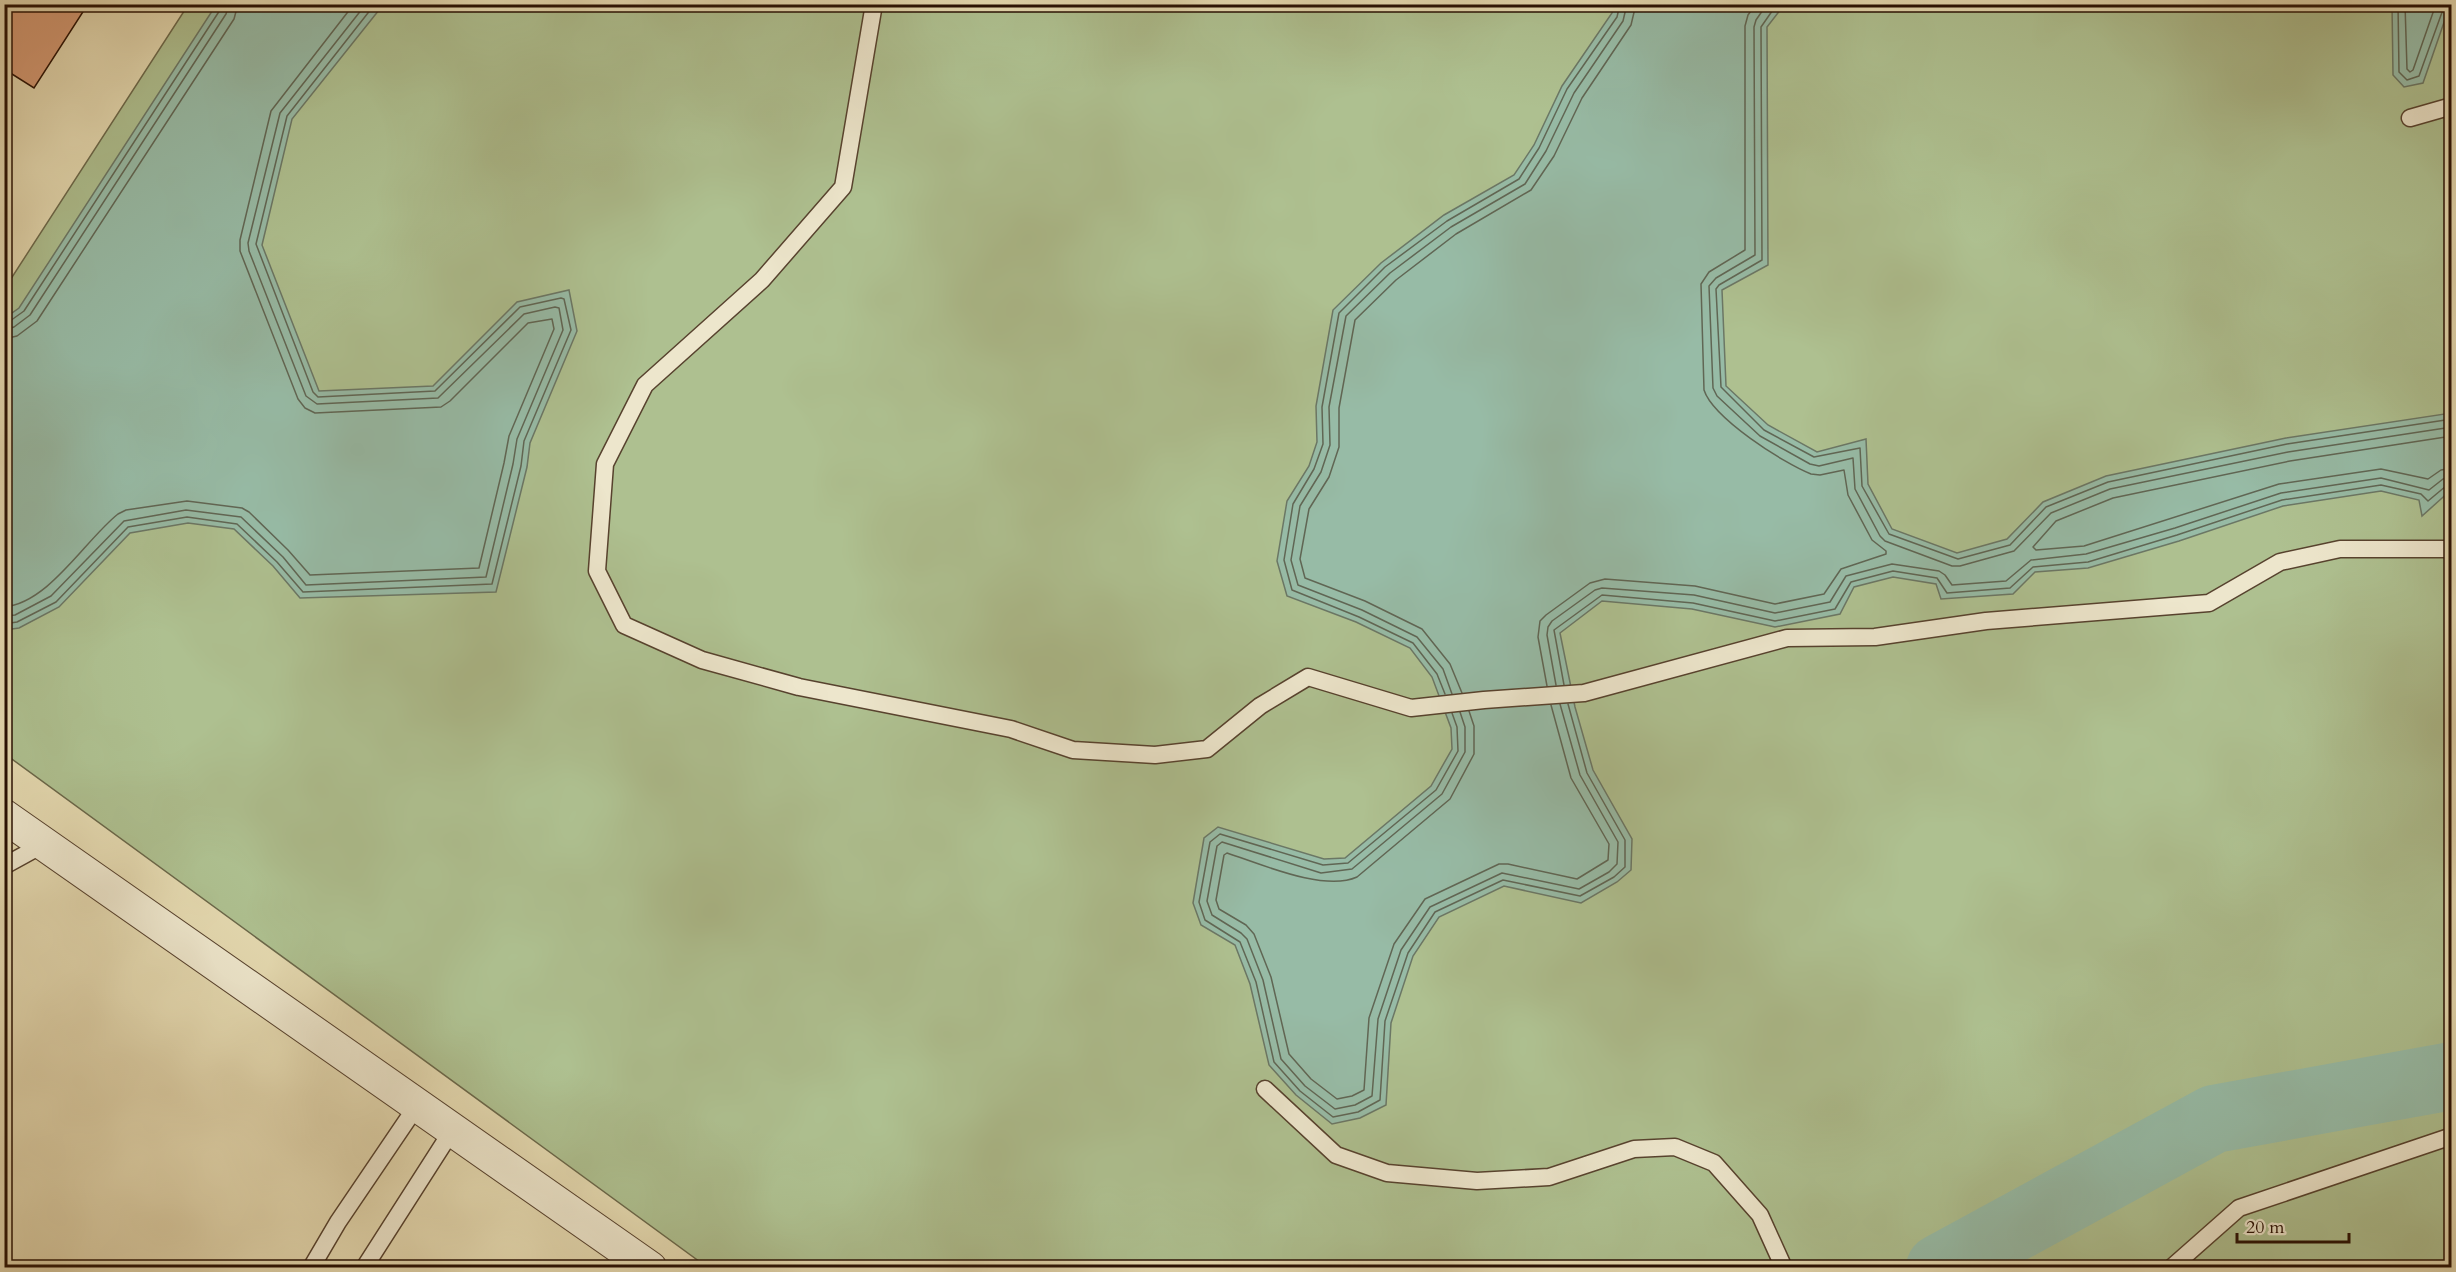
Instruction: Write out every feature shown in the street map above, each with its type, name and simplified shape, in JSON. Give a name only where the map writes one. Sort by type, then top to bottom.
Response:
[{"type":"street","points":[[4,816],[650,1268]]},
{"type":"lane","points":[[874,4],[843,187],[762,280],[645,385],[605,464],[597,571],[624,625],[702,660],[799,687],[1011,729],[1073,750],[1155,755],[1207,749],[1260,705],[1308,677],[1411,708],[1584,693],[1787,638],[1875,637],[1986,621],[2210,603],[2280,562],[2340,549],[2451,549]]},
{"type":"lane","points":[[2410,118],[2451,106]]},
{"type":"lane","points":[[4,867],[44,844]]},
{"type":"lane","points":[[1265,1089],[1336,1155],[1387,1173],[1477,1181],[1549,1177],[1634,1149],[1676,1147],[1714,1163],[1760,1215],[1785,1268]]},
{"type":"lane","points":[[311,1268],[418,1104]]},
{"type":"lane","points":[[364,1268],[453,1129]]},
{"type":"lane","points":[[2171,1268],[2239,1208],[2451,1136]]},
{"type":"shaded area","points":[[188,5],[2451,5],[2451,1267],[707,1267],[5,754],[5,288]]},
{"type":"water","points":[[216,5],[383,5],[292,119],[262,245],[319,391],[433,386],[517,302],[569,290],[577,331],[530,443],[527,467],[496,592],[300,598],[273,566],[234,529],[188,523],[130,533],[59,607],[19,628],[5,630],[5,318],[19,308]]},
{"type":"water","points":[[1614,5],[1784,5],[1767,27],[1768,265],[1722,290],[1726,386],[1768,425],[1817,452],[1866,439],[1868,484],[1892,529],[1957,553],[2007,539],[2043,502],[2106,476],[2286,438],[2451,413],[2451,490],[2422,516],[2419,500],[2381,491],[2283,506],[2179,541],[2088,568],[2035,572],[2013,594],[1941,599],[1936,584],[1893,577],[1854,587],[1840,614],[1775,627],[1692,609],[1602,601],[1560,633],[1575,707],[1593,770],[1632,839],[1631,870],[1617,882],[1581,903],[1504,886],[1439,917],[1413,956],[1391,1023],[1386,1105],[1360,1118],[1332,1124],[1296,1095],[1269,1065],[1250,984],[1235,945],[1201,925],[1193,903],[1204,838],[1218,827],[1324,859],[1345,858],[1431,786],[1452,749],[1451,728],[1432,677],[1410,648],[1356,622],[1287,596],[1277,561],[1287,501],[1309,466],[1317,442],[1316,406],[1333,310],[1381,263],[1444,215],[1514,175],[1534,145],[1562,86],[1612,13]]},
{"type":"water","points":[[2392,5],[2450,5],[2423,83],[2404,87],[2393,75]]},
{"type":"building","points":[[4,4],[88,4],[34,88],[4,69]]},
{"type":"waterway","points":[[1940,1268],[2214,1119],[2452,1076]]}]
